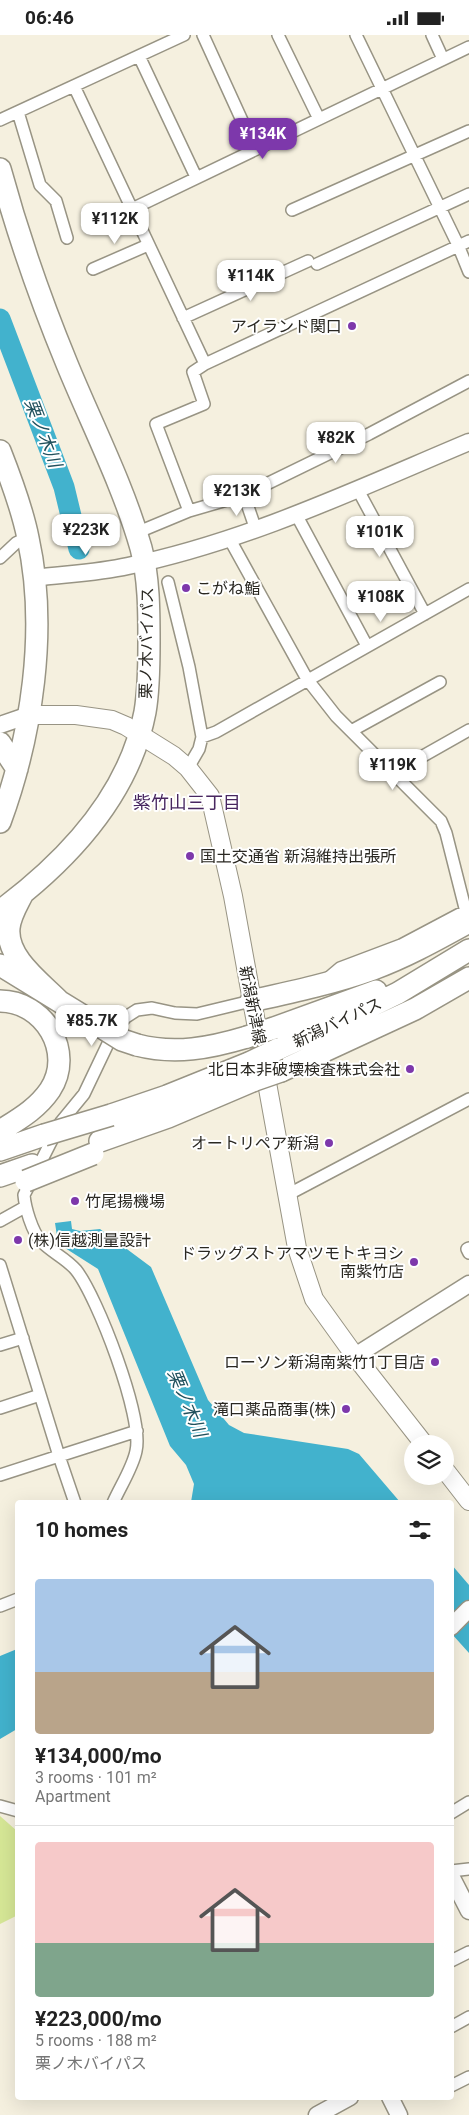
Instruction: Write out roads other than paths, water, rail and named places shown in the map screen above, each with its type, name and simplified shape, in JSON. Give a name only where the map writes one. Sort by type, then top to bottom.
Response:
[{"type":"highway","name":"栗ノ木バイパス","points":[[0,169],[39,291],[66,362],[128,509],[136,533],[147,581],[149,613],[149,669],[145,711],[139,735],[123,775],[96,818],[71,850],[22,895],[0,911]]},
{"type":"highway","points":[[0,451],[28,537],[38,625],[28,715],[17,769],[0,822]]},
{"type":"highway","points":[[0,743],[17,769]]},
{"type":"highway","points":[[22,895],[9,926],[9,937],[12,947],[28,970],[58,1000]]},
{"type":"highway","points":[[251,1001],[320,985],[373,969],[424,947],[468,915]]},
{"type":"highway","points":[[0,965],[122,1040],[155,1050],[176,1051],[220,1045],[247,1037],[276,1039],[438,968],[469,950]]},
{"type":"highway","name":"新潟バイパス","points":[[0,1150],[167,1096],[252,1072],[281,1071],[415,1009],[469,978]]},
{"type":"highway","points":[[0,1001],[19,1005],[33,1011],[45,1022],[55,1036],[59,1064],[56,1078],[34,1110],[0,1131]]},
{"type":"highway","name":"新潟バイパス","points":[[29,1173],[97,1148],[168,1117],[252,1072],[276,1039]]},
{"type":"highway","points":[[0,1176],[29,1173]]},
{"type":"highway","points":[[0,1191],[29,1173]]},
{"type":"main road","name":"新潟新津線","points":[[28,715],[76,715],[112,720],[174,756],[188,768],[210,796],[233,895],[298,1248],[314,1299],[355,1356],[417,1435]]},
{"type":"main road","points":[[454,1482],[469,1501]]},
{"type":"street","points":[[0,120],[184,35]]},
{"type":"street","points":[[203,35],[256,149]]},
{"type":"street","points":[[278,35],[319,119]]},
{"type":"street","points":[[356,35],[439,207],[464,243],[469,272]]},
{"type":"street","points":[[432,35],[443,59]]},
{"type":"street","points":[[132,209],[469,47]]},
{"type":"street","points":[[139,56],[196,177]]},
{"type":"street","points":[[74,86],[204,364]]},
{"type":"street","points":[[18,112],[40,185],[56,201],[67,238]]},
{"type":"street","points":[[292,210],[469,131]]},
{"type":"street","points":[[183,318],[313,263],[469,193]]},
{"type":"street","points":[[189,511],[156,424],[204,404],[193,371],[204,364],[464,243]]},
{"type":"street","points":[[93,269],[148,245]]},
{"type":"street","points":[[136,533],[189,511],[244,495],[469,381]]},
{"type":"street","points":[[34,578],[126,567],[229,539],[298,516],[469,442]]},
{"type":"street","points":[[358,490],[425,614]]},
{"type":"street","points":[[244,495],[256,530]]},
{"type":"street","points":[[298,516],[367,646]]},
{"type":"street","points":[[0,558],[16,543],[28,537]]},
{"type":"street","points":[[229,539],[307,679],[336,716],[441,821],[468,915]]},
{"type":"street","points":[[168,582],[189,667],[202,737],[199,749],[188,768]]},
{"type":"street","points":[[202,737],[216,732],[469,589]]},
{"type":"street","points":[[352,731],[440,683]]},
{"type":"street","points":[[0,725],[28,715]]},
{"type":"street","points":[[393,773],[469,730]]},
{"type":"street","points":[[114,1500],[136,1451],[137,1431],[125,1380],[87,1284],[74,1268],[40,1240],[25,1207],[24,1195],[61,1122],[84,1095],[115,1029],[126,1017],[137,1010],[152,1008],[175,1013],[197,1014],[251,1001]]},
{"type":"street","points":[[289,1194],[469,1099]]},
{"type":"street","points":[[0,1221],[25,1207]]},
{"type":"street","points":[[469,1248],[467,1249],[469,1253]]},
{"type":"street","points":[[0,1265],[74,1500]]},
{"type":"street","points":[[355,1356],[469,1284]]},
{"type":"street","points":[[0,1345],[22,1338]]},
{"type":"street","points":[[0,1408],[40,1395]]},
{"type":"street","points":[[0,1475],[137,1431]]},
{"type":"street","points":[[0,1606],[15,1600]]},
{"type":"street","points":[[454,1624],[469,1609]]},
{"type":"street","points":[[454,1811],[469,1803]]},
{"type":"street","points":[[0,1806],[15,1810]]},
{"type":"street","points":[[454,1871],[469,1869]]},
{"type":"street","points":[[456,1896],[469,1911]]},
{"type":"street","points":[[454,1960],[469,1952]]},
{"type":"street","points":[[454,2025],[469,2017]]},
{"type":"street","points":[[454,2084],[469,2077]]},
{"type":"street","points":[[318,2115],[345,2100]]},
{"type":"street","points":[[392,2100],[399,2115]]},
{"type":"water","points":[[71,1221],[72,1229],[80,1231],[100,1229],[151,1267],[208,1400],[229,1425],[244,1433],[348,1449],[359,1454],[398,1500],[191,1500],[194,1484],[186,1465],[170,1446],[98,1269],[65,1248],[57,1236],[55,1223]]},
{"type":"water","points":[[454,1568],[469,1585],[469,1653],[454,1636]]},
{"type":"water","points":[[15,1650],[15,1730],[0,1739],[0,1656]]},
{"type":"waterway","name":"栗ノ木川","points":[[0,319],[64,487],[79,549]]},
{"type":"place","name":"アイランド関口","points":[[352,326]]},
{"type":"place","name":"こがね鮨","points":[[186,588]]},
{"type":"place","name":"国土交通省 新潟維持出張所","points":[[190,856]]},
{"type":"place","name":"北日本非破壊検査株式会社","points":[[410,1069]]},
{"type":"place","name":"オートリペア新潟","points":[[329,1143]]},
{"type":"place","name":"竹尾揚機場","points":[[75,1201]]},
{"type":"place","name":"(株)信越測量設計","points":[[18,1240]]},
{"type":"place","name":"ドラッグストアマツモトキヨシ 南紫竹店","points":[[414,1262]]},
{"type":"place","name":"ローソン新潟南紫竹1丁目店","points":[[435,1362]]},
{"type":"place","name":"滝口薬品商事(株)","points":[[346,1409]]},
{"type":"district","name":"紫竹山三丁目","points":[[187,803]]}]
